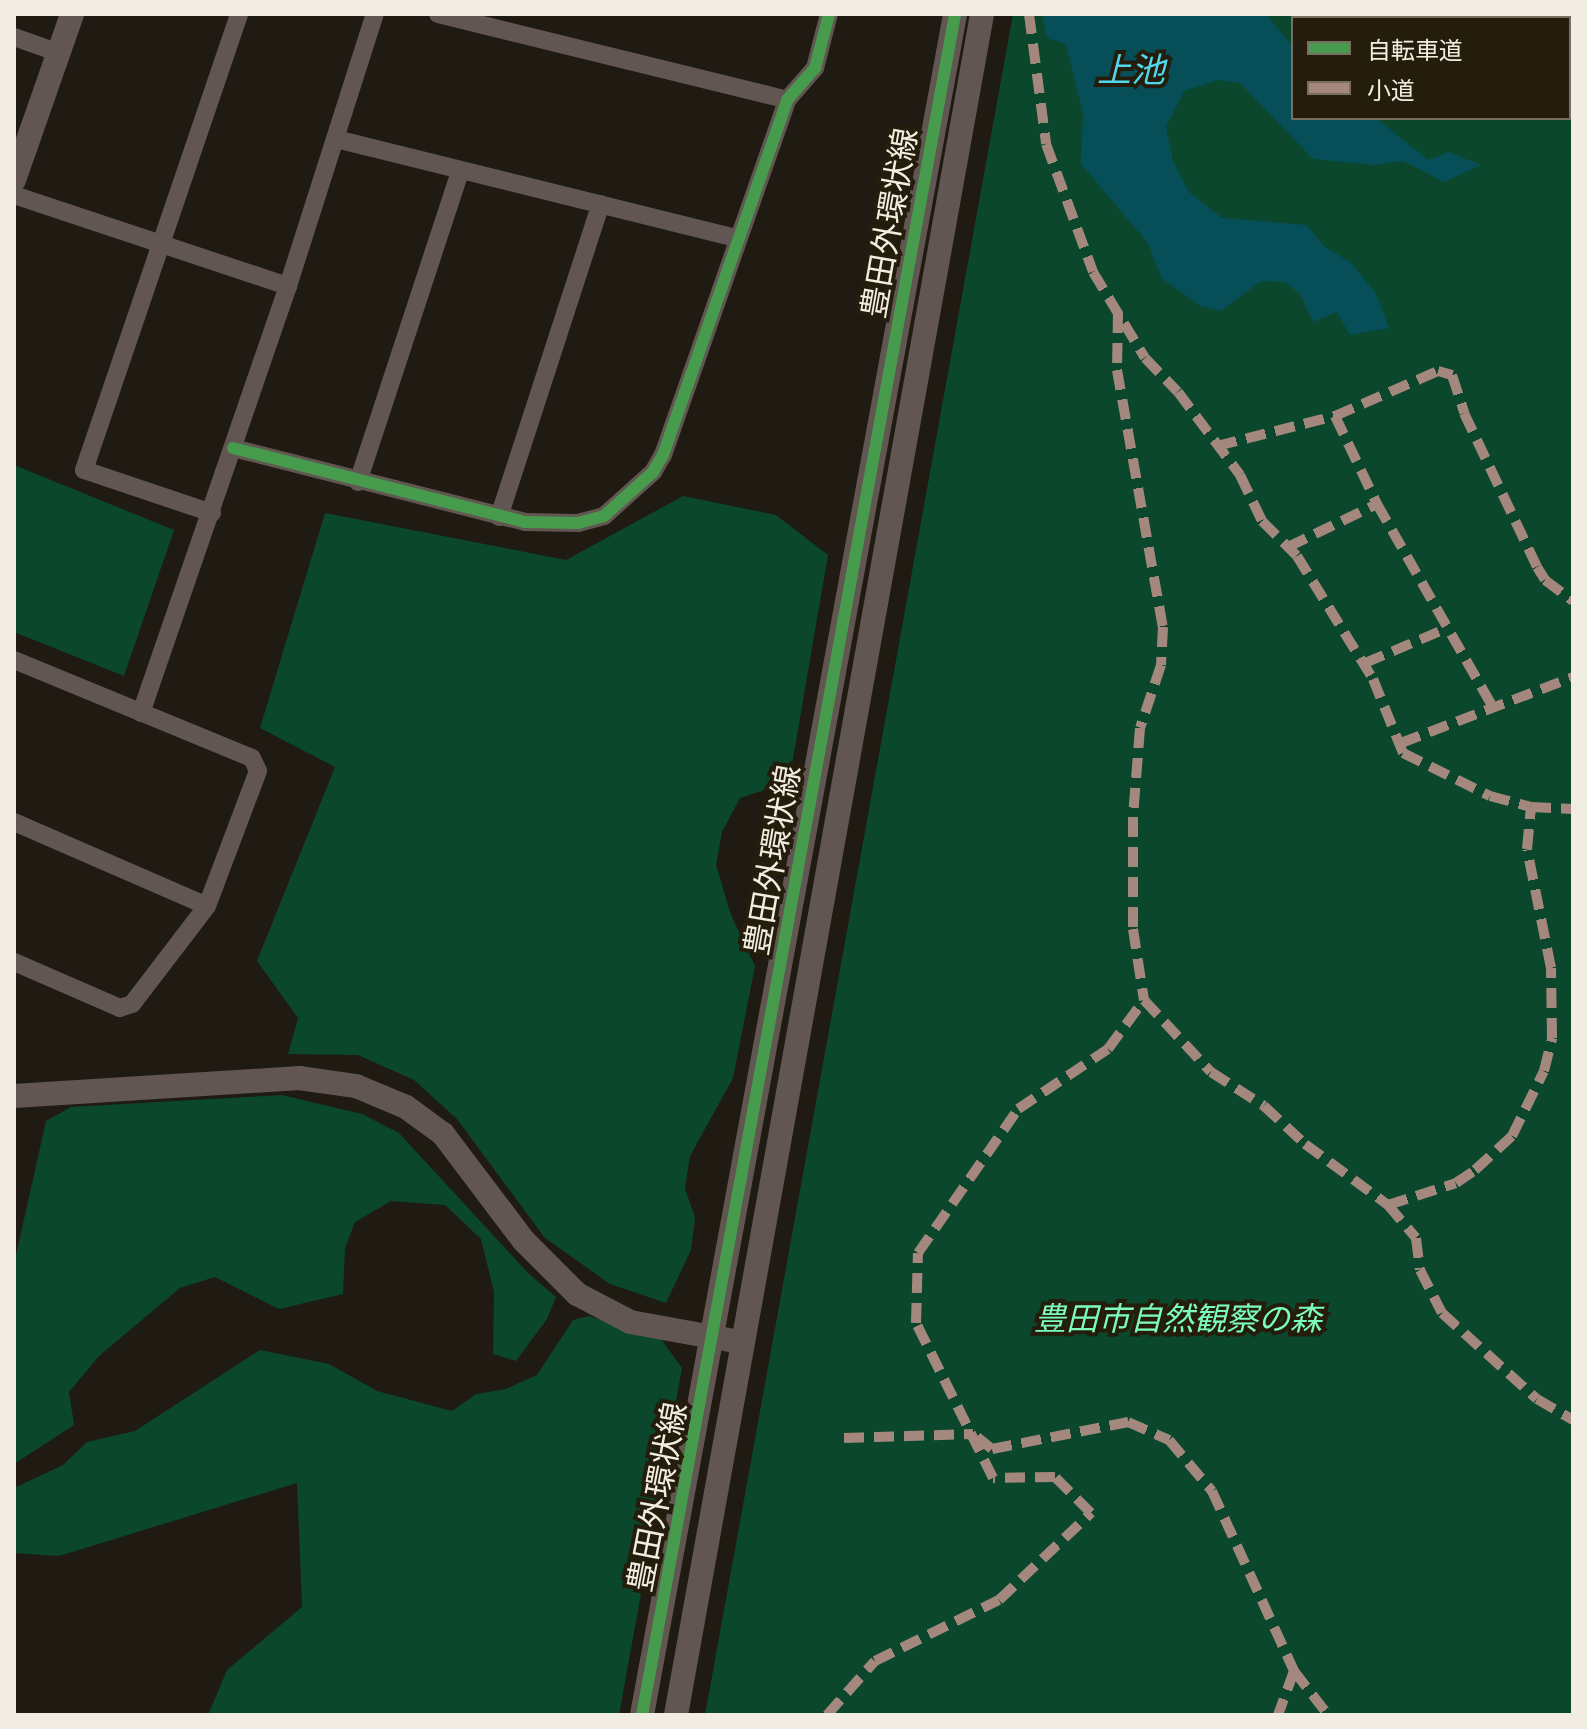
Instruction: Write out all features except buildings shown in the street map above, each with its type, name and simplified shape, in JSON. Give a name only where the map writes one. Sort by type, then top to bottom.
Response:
[{"type":"street","points":[[14,180],[72,14]]},
{"type":"street","points":[[212,513],[84,470],[163,246],[239,14]]},
{"type":"street","points":[[141,713],[288,286],[375,14]]},
{"type":"street","points":[[438,14],[787,100]]},
{"type":"street","points":[[233,448],[499,517],[554,524],[604,516],[653,472],[787,100],[815,68],[829,14]]},
{"type":"street","name":"豊田外環状線","points":[[642,1715],[955,14]]},
{"type":"street","name":"豊田外環状線","points":[[676,1715],[982,14]]},
{"type":"street","points":[[14,37],[59,53]]},
{"type":"street","points":[[336,139],[737,238]]},
{"type":"street","points":[[358,482],[460,171]]},
{"type":"street","points":[[14,195],[288,286]]},
{"type":"street","points":[[499,517],[601,204]]},
{"type":"street","points":[[14,660],[252,758],[258,771],[207,906],[132,1004],[120,1008],[14,962]]},
{"type":"street","points":[[14,822],[207,906]]},
{"type":"street","points":[[14,1096],[299,1078],[356,1086],[406,1107],[443,1134],[524,1241],[577,1294],[630,1322],[741,1342]]},
{"type":"green space","name":"豊田市自然観察の森","points":[[1013,14],[1573,14],[1573,1715],[705,1715]]},
{"type":"green space","points":[[14,465],[174,530],[124,676],[14,632]]},
{"type":"green space","points":[[683,496],[776,515],[828,555],[789,782],[740,798],[722,832],[716,865],[731,915],[755,966],[733,1078],[690,1156],[685,1188],[695,1218],[691,1250],[666,1303],[610,1284],[545,1238],[457,1119],[414,1080],[358,1055],[288,1054],[298,1018],[257,961],[335,767],[260,728],[325,513],[566,560]]},
{"type":"green space","points":[[282,1095],[362,1114],[399,1133],[528,1273],[556,1297],[547,1319],[516,1361],[493,1354],[494,1292],[481,1239],[445,1205],[391,1201],[355,1222],[345,1248],[343,1294],[279,1309],[215,1277],[180,1288],[99,1356],[69,1392],[74,1425],[14,1464],[14,1264],[46,1121],[71,1107]]},
{"type":"green space","points":[[589,1316],[661,1339],[682,1368],[619,1715],[208,1715],[227,1670],[302,1607],[297,1483],[59,1556],[14,1553],[14,1488],[63,1465],[87,1442],[135,1431],[260,1350],[329,1364],[377,1391],[452,1411],[476,1394],[506,1389],[537,1375],[573,1320]]},
{"type":"water","name":"上池","points":[[1042,14],[1266,14],[1291,45],[1291,120],[1378,120],[1428,160],[1449,152],[1481,165],[1444,182],[1403,161],[1375,165],[1313,159],[1240,83],[1218,80],[1184,91],[1166,127],[1173,161],[1189,192],[1222,218],[1307,225],[1324,246],[1351,263],[1376,293],[1389,328],[1350,335],[1337,312],[1313,322],[1300,294],[1285,282],[1261,281],[1221,311],[1201,306],[1162,279],[1148,243],[1081,164],[1083,114],[1066,44],[1047,38]]},
{"type":"marked path","points":[[1029,14],[1046,144],[1093,272],[1145,358],[1178,392],[1240,475],[1262,521],[1297,556],[1373,679],[1403,753],[1490,796],[1531,807],[1573,809]]},
{"type":"marked path","points":[[1118,313],[1117,370],[1163,627],[1161,665],[1140,728],[1133,817],[1133,929],[1144,1000]]},
{"type":"marked path","points":[[1217,446],[1335,416],[1438,371],[1452,375],[1464,413],[1537,567],[1545,580],[1573,601]]},
{"type":"marked path","points":[[1335,416],[1377,504],[1494,709]]},
{"type":"marked path","points":[[1288,547],[1377,504]]},
{"type":"marked path","points":[[1365,663],[1445,629]]},
{"type":"marked path","points":[[1401,743],[1573,677]]},
{"type":"marked path","points":[[1388,1205],[1456,1183],[1475,1170],[1512,1136],[1544,1071],[1552,1038],[1551,968],[1527,849],[1531,807]]},
{"type":"marked path","points":[[1144,1000],[1211,1072],[1264,1106],[1305,1144],[1388,1205],[1416,1238],[1420,1270],[1442,1313],[1537,1399],[1573,1420]]},
{"type":"marked path","points":[[827,1715],[875,1661],[999,1600],[1091,1513],[1055,1477],[993,1478],[916,1323],[918,1253],[1018,1109],[1108,1049],[1144,1000]]},
{"type":"marked path","points":[[977,1437],[992,1449],[1128,1422],[1169,1440],[1212,1491],[1294,1671],[1278,1715]]},
{"type":"marked path","points":[[844,1438],[973,1434]]},
{"type":"marked path","points":[[1294,1671],[1328,1715]]},
{"type":"cycle path","points":[[233,448],[525,522],[578,523],[604,516],[653,472],[663,455],[787,100],[815,68],[829,14]]},
{"type":"cycle path","points":[[642,1715],[955,14]]}]
